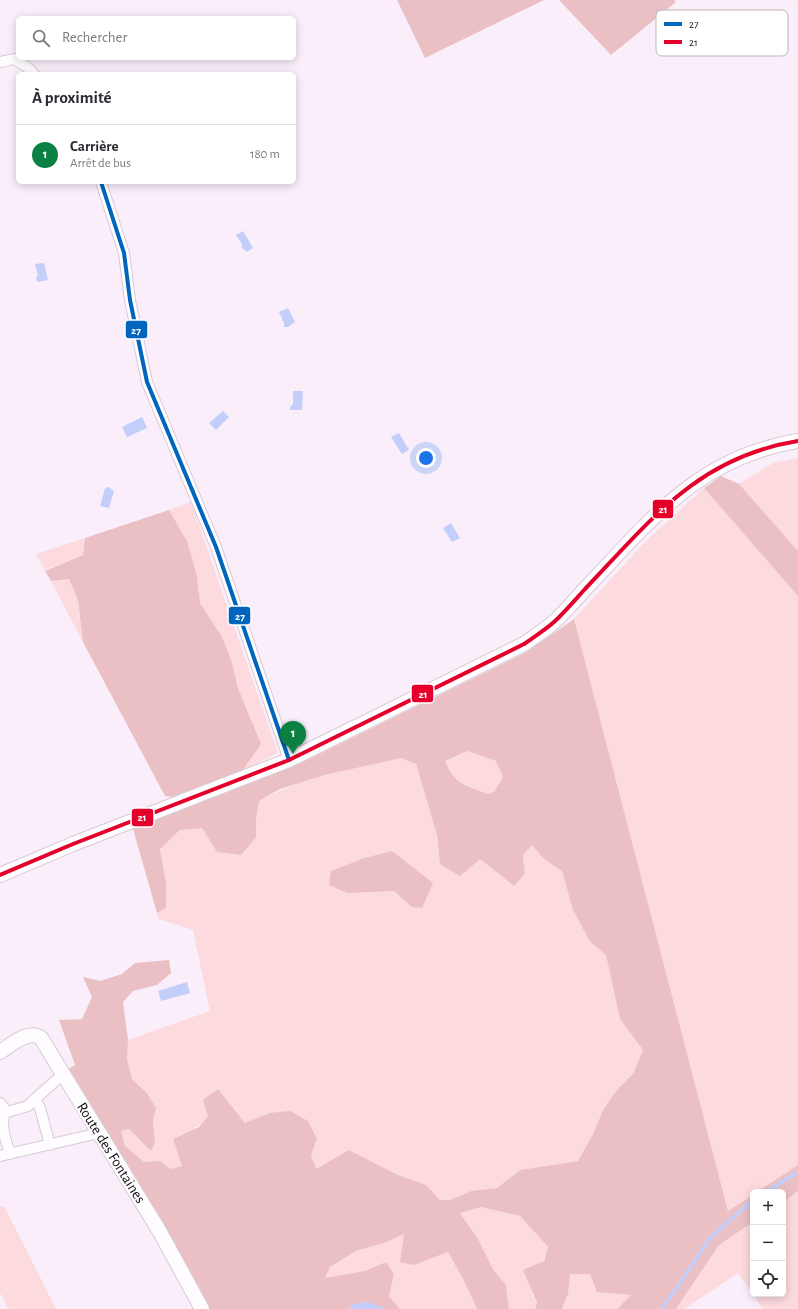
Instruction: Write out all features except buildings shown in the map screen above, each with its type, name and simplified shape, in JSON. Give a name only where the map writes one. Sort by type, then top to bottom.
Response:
[{"type":"street","points":[[0,62],[14,59],[32,72]]},
{"type":"street","points":[[102,184],[124,253],[130,300],[147,382],[216,547],[289,760]]},
{"type":"street","points":[[0,875],[73,844],[289,760],[524,644],[553,622],[661,509],[687,487],[709,472],[738,458],[773,445],[798,441]]},
{"type":"street","name":"Route des Fontaines","points":[[0,1052],[22,1038],[36,1035],[46,1046],[62,1075],[160,1232],[202,1309]]},
{"type":"street","points":[[10,1154],[1,1125],[2,1107],[28,1106],[62,1075]]},
{"type":"street","points":[[35,1098],[40,1108],[50,1145]]},
{"type":"street","points":[[0,1156],[99,1133]]},
{"type":"shaded area","points":[[397,0],[544,0],[425,58]]},
{"type":"shaded area","points":[[559,0],[674,0],[676,2],[666,10],[656,10],[656,18],[611,55]]},
{"type":"shaded area","points":[[798,458],[798,551],[739,484],[773,463]]},
{"type":"shaded area","points":[[721,476],[739,484],[798,551],[798,596],[704,488]]},
{"type":"shaded area","points":[[704,488],[798,596],[798,1165],[762,1189],[750,1189],[750,1197],[728,1211],[574,619],[647,540]]},
{"type":"shaded area","points":[[191,502],[278,753],[242,771],[252,721],[238,688],[231,659],[222,637],[200,603],[197,576],[187,541],[169,510]]},
{"type":"shaded area","points":[[169,510],[187,541],[197,576],[200,603],[222,637],[231,659],[238,688],[261,744],[242,771],[172,797],[165,796],[83,642],[78,600],[69,579],[51,581],[45,571],[83,555],[85,538]]},
{"type":"shaded area","points":[[85,538],[83,555],[45,570],[36,554]]},
{"type":"shaded area","points":[[69,578],[78,600],[83,642],[51,581]]},
{"type":"shaded area","points":[[574,619],[728,1211],[750,1197],[750,1224],[719,1245],[676,1309],[617,1309],[631,1295],[597,1292],[590,1274],[570,1274],[568,1294],[562,1309],[535,1309],[537,1303],[523,1270],[544,1261],[548,1247],[520,1216],[481,1207],[460,1213],[477,1237],[494,1271],[506,1285],[509,1309],[477,1309],[448,1252],[414,1265],[400,1262],[404,1234],[387,1242],[356,1251],[330,1267],[325,1278],[365,1271],[386,1262],[394,1274],[389,1296],[400,1309],[383,1309],[382,1307],[353,1304],[349,1309],[210,1309],[203,1301],[91,1105],[67,1070],[75,1065],[59,1020],[82,1019],[92,997],[83,977],[100,981],[122,974],[135,963],[169,960],[171,973],[157,985],[133,991],[123,1002],[128,1040],[127,1059],[132,1079],[147,1093],[156,1108],[153,1121],[155,1143],[151,1151],[129,1129],[121,1131],[125,1146],[144,1162],[160,1161],[170,1169],[182,1166],[173,1139],[199,1127],[208,1116],[203,1100],[218,1089],[245,1123],[269,1113],[290,1111],[308,1121],[317,1139],[311,1155],[316,1169],[349,1150],[398,1175],[426,1185],[440,1200],[450,1200],[471,1191],[497,1188],[520,1170],[578,1161],[593,1134],[603,1110],[616,1091],[633,1074],[643,1050],[620,1019],[606,955],[590,942],[573,910],[562,871],[544,859],[532,845],[523,855],[525,874],[514,886],[480,859],[460,876],[440,864],[437,835],[416,764],[401,758],[325,775],[280,789],[259,801],[256,820],[256,837],[241,855],[217,852],[202,828],[180,830],[160,849],[166,884],[166,908],[157,913],[133,829],[303,762],[525,653]],"holes":[[[467,751],[496,761],[503,777],[494,792],[488,794],[467,786],[457,780],[445,761]]]},
{"type":"shaded area","points":[[467,751],[496,761],[503,777],[494,792],[488,794],[462,783],[449,769],[445,761]]},
{"type":"shaded area","points":[[401,758],[416,764],[437,835],[440,864],[480,859],[514,886],[525,874],[523,855],[532,844],[544,859],[562,871],[573,910],[590,942],[606,955],[620,1019],[643,1050],[633,1074],[616,1091],[603,1110],[593,1134],[578,1161],[520,1170],[497,1188],[471,1191],[450,1200],[440,1200],[426,1185],[398,1175],[349,1150],[316,1169],[311,1155],[317,1139],[269,1113],[245,1123],[218,1089],[211,1109],[203,1122],[192,1130],[173,1139],[183,1166],[170,1169],[160,1161],[144,1162],[125,1146],[121,1131],[129,1129],[151,1151],[155,1143],[153,1121],[156,1108],[147,1092],[132,1079],[127,1059],[128,1040],[210,1011],[193,930],[159,919],[157,913],[166,908],[166,884],[160,849],[180,830],[202,828],[217,852],[256,837],[256,820],[259,801],[311,780]],"holes":[[[392,851],[412,907],[394,891],[379,891],[331,871],[364,858]]]},
{"type":"shaded area","points":[[392,851],[433,883],[422,908],[412,907],[394,891],[347,893],[329,885],[331,871],[364,858]]},
{"type":"shaded area","points":[[798,1165],[798,1191],[786,1200],[786,1189],[762,1189]]},
{"type":"shaded area","points":[[798,1191],[798,1309],[763,1309],[755,1297],[786,1297],[786,1200]]},
{"type":"shaded area","points":[[4,1206],[56,1309],[9,1309],[0,1293],[0,1207]]},
{"type":"shaded area","points":[[481,1207],[520,1216],[548,1247],[531,1292],[537,1304],[535,1309],[509,1309],[506,1285],[494,1271],[477,1237],[460,1212]]},
{"type":"shaded area","points":[[750,1224],[750,1290],[738,1273],[684,1309],[676,1309],[719,1245]]},
{"type":"shaded area","points":[[404,1234],[414,1265],[448,1252],[477,1309],[400,1309],[389,1296],[394,1274],[386,1262],[365,1271],[325,1279],[330,1267],[356,1251],[387,1242]]},
{"type":"shaded area","points":[[569,1274],[590,1274],[597,1292],[632,1295],[617,1309],[562,1309],[568,1294]]},
{"type":"water","points":[[243,231],[253,248],[247,252],[242,248],[242,244],[236,235]]},
{"type":"water","points":[[44,263],[48,280],[37,282],[36,277],[38,276],[35,264]]},
{"type":"water","points":[[288,308],[295,322],[288,327],[284,327],[284,323],[279,312]]},
{"type":"water","points":[[293,391],[303,391],[302,410],[290,410],[290,407],[293,404]]},
{"type":"water","points":[[223,411],[229,417],[216,430],[209,423]]},
{"type":"water","points":[[142,417],[147,428],[127,437],[122,427]]},
{"type":"water","points":[[399,433],[409,450],[402,454],[391,437]]},
{"type":"water","points":[[108,487],[114,491],[109,508],[100,506],[105,488]]},
{"type":"water","points":[[451,523],[460,538],[452,542],[443,528]]},
{"type":"water","points":[[187,982],[190,993],[161,1001],[158,991]]},
{"type":"water","points":[[367,1302],[382,1307],[383,1309],[349,1309],[353,1304]]},
{"type":"waterway","points":[[771,1189],[798,1172]]},
{"type":"waterway","points":[[662,1309],[710,1238],[750,1203]]},
{"type":"transit line","name":"27","points":[[102,184],[124,253],[130,300],[147,382],[216,547],[289,760]]},
{"type":"transit line","name":"21","points":[[0,875],[73,844],[289,760],[524,644],[547,628],[558,618],[632,539],[679,495],[704,477],[732,461],[763,449],[798,441]]},
{"type":"place","name":"Carrière","points":[[293,754]]}]
